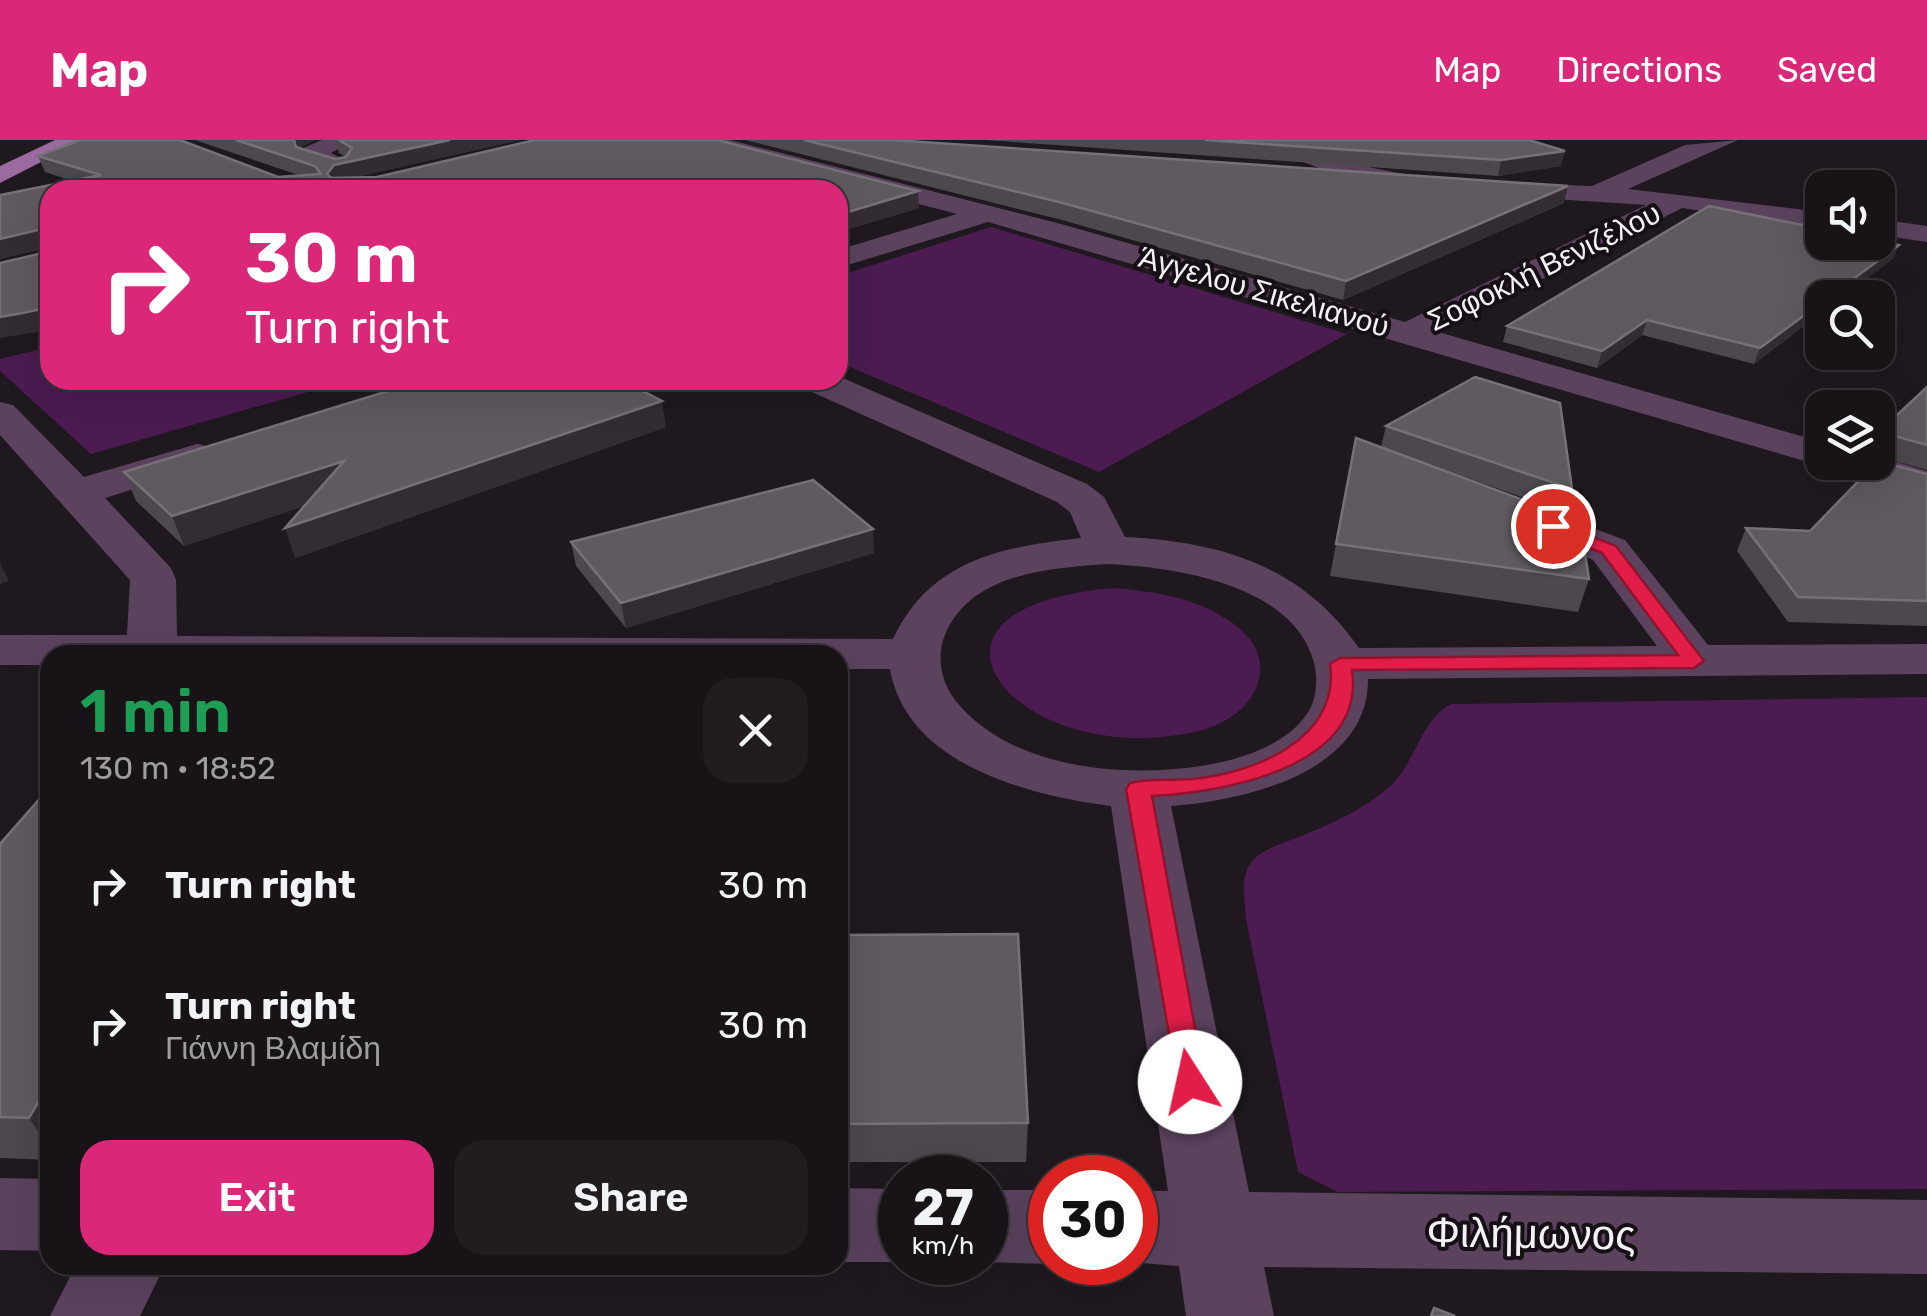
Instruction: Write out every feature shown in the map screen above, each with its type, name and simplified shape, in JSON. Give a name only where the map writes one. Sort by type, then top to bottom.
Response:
[{"type":"main road","points":[[0,148],[19,140]]},
{"type":"main road","points":[[0,176],[73,140]]},
{"type":"street","name":"Άγγελου Σικελιανού","points":[[703,140],[989,213],[1805,449]]},
{"type":"street","points":[[1574,192],[1620,186],[1658,166],[1727,140]]},
{"type":"street","points":[[798,162],[834,148]]},
{"type":"street","points":[[1258,154],[1414,182]]},
{"type":"street","points":[[1658,166],[1680,200]]},
{"type":"street","points":[[1461,185],[1680,200],[1805,218]]},
{"type":"street","name":"Σοφοκλή Βενιζέλου","points":[[1408,334],[1680,200]]},
{"type":"street","points":[[848,256],[989,213]]},
{"type":"street","points":[[1895,229],[1927,234]]},
{"type":"street","points":[[839,390],[1072,493],[1089,506],[1108,550]]},
{"type":"street","points":[[0,413],[154,580],[152,645]]},
{"type":"street","points":[[76,492],[242,442]]},
{"type":"street","points":[[1895,474],[1927,484]]},
{"type":"street","points":[[1480,500],[1609,550],[1694,661]]},
{"type":"street","points":[[1108,550],[1207,563],[1266,586],[1312,618],[1328,637],[1340,664],[1343,685],[1336,712],[1316,738],[1285,760],[1243,777],[1193,787],[1138,789],[1048,775],[974,744],[946,723],[917,677],[914,654],[922,624],[943,598],[975,577],[1014,562],[1108,550]]},
{"type":"street","points":[[0,650],[40,650]]},
{"type":"street","points":[[848,654],[914,654]]},
{"type":"street","points":[[1340,664],[1927,659]]},
{"type":"street","points":[[1138,789],[1230,1316]]},
{"type":"street","points":[[0,1214],[40,1215]]},
{"type":"street","points":[[848,1225],[878,1226]]},
{"type":"street","name":"Φιλήμωνος","points":[[1158,1228],[1927,1237]]},
{"type":"street","points":[[94,1316],[117,1275]]},
{"type":"shaded area","points":[[991,227],[1347,334],[1099,472],[848,366],[848,273]]},
{"type":"shaded area","points":[[40,349],[40,390],[315,390],[91,454],[0,371],[0,359]]},
{"type":"shaded area","points":[[1116,588],[1186,600],[1225,618],[1244,633],[1256,649],[1260,666],[1258,683],[1238,712],[1199,731],[1134,738],[1076,729],[1030,709],[1000,682],[990,652],[1003,624],[1044,601]]},
{"type":"shaded area","points":[[1927,697],[1927,1189],[1338,1192],[1298,1172],[1246,919],[1246,873],[1253,860],[1264,852],[1347,815],[1388,788],[1441,711],[1451,704]]},
{"type":"building","points":[[80,140],[180,140],[278,177],[321,174],[315,166],[236,140],[294,140],[296,147],[335,159],[346,157],[352,148],[339,140],[450,140],[334,165],[327,174],[331,178],[377,177],[535,140],[717,140],[918,191],[848,212],[848,180],[76,180],[101,175],[38,156]]},
{"type":"building","points":[[804,140],[893,140],[1568,186],[1346,281],[1063,203]]},
{"type":"building","points":[[1205,140],[1529,140],[1565,151],[1501,160]]},
{"type":"building","points":[[40,187],[40,229],[0,239],[0,195]]},
{"type":"building","points":[[1709,206],[1805,226],[1805,260],[1879,260],[1852,280],[1805,280],[1805,315],[1760,348],[1647,320],[1602,351],[1507,326]]},
{"type":"building","points":[[40,254],[40,309],[0,317],[0,263]]},
{"type":"building","points":[[1475,377],[1560,403],[1572,489],[1386,426]]},
{"type":"building","points":[[1927,387],[1927,445],[1895,436],[1895,417]]},
{"type":"building","points":[[391,390],[641,390],[662,401],[285,528],[344,461],[172,516],[124,472]]},
{"type":"building","points":[[1356,438],[1580,521],[1589,579],[1336,544]]},
{"type":"building","points":[[1895,466],[1927,474],[1927,601],[1798,597],[1746,528],[1810,531],[1860,480],[1895,480]]},
{"type":"building","points":[[813,480],[873,529],[621,603],[571,542]]},
{"type":"building","points":[[40,798],[40,1100],[29,1118],[0,1117],[0,844]]},
{"type":"building","points":[[1018,934],[1028,1123],[848,1124],[848,935]]},
{"type":"building","points":[[1434,1308],[1455,1316],[1431,1316]]},
{"type":"route","points":[[1190,1082],[1138,789],[1193,787],[1243,777],[1285,760],[1316,738],[1336,712],[1343,685],[1340,664],[1694,661],[1609,550],[1553,526]]}]
